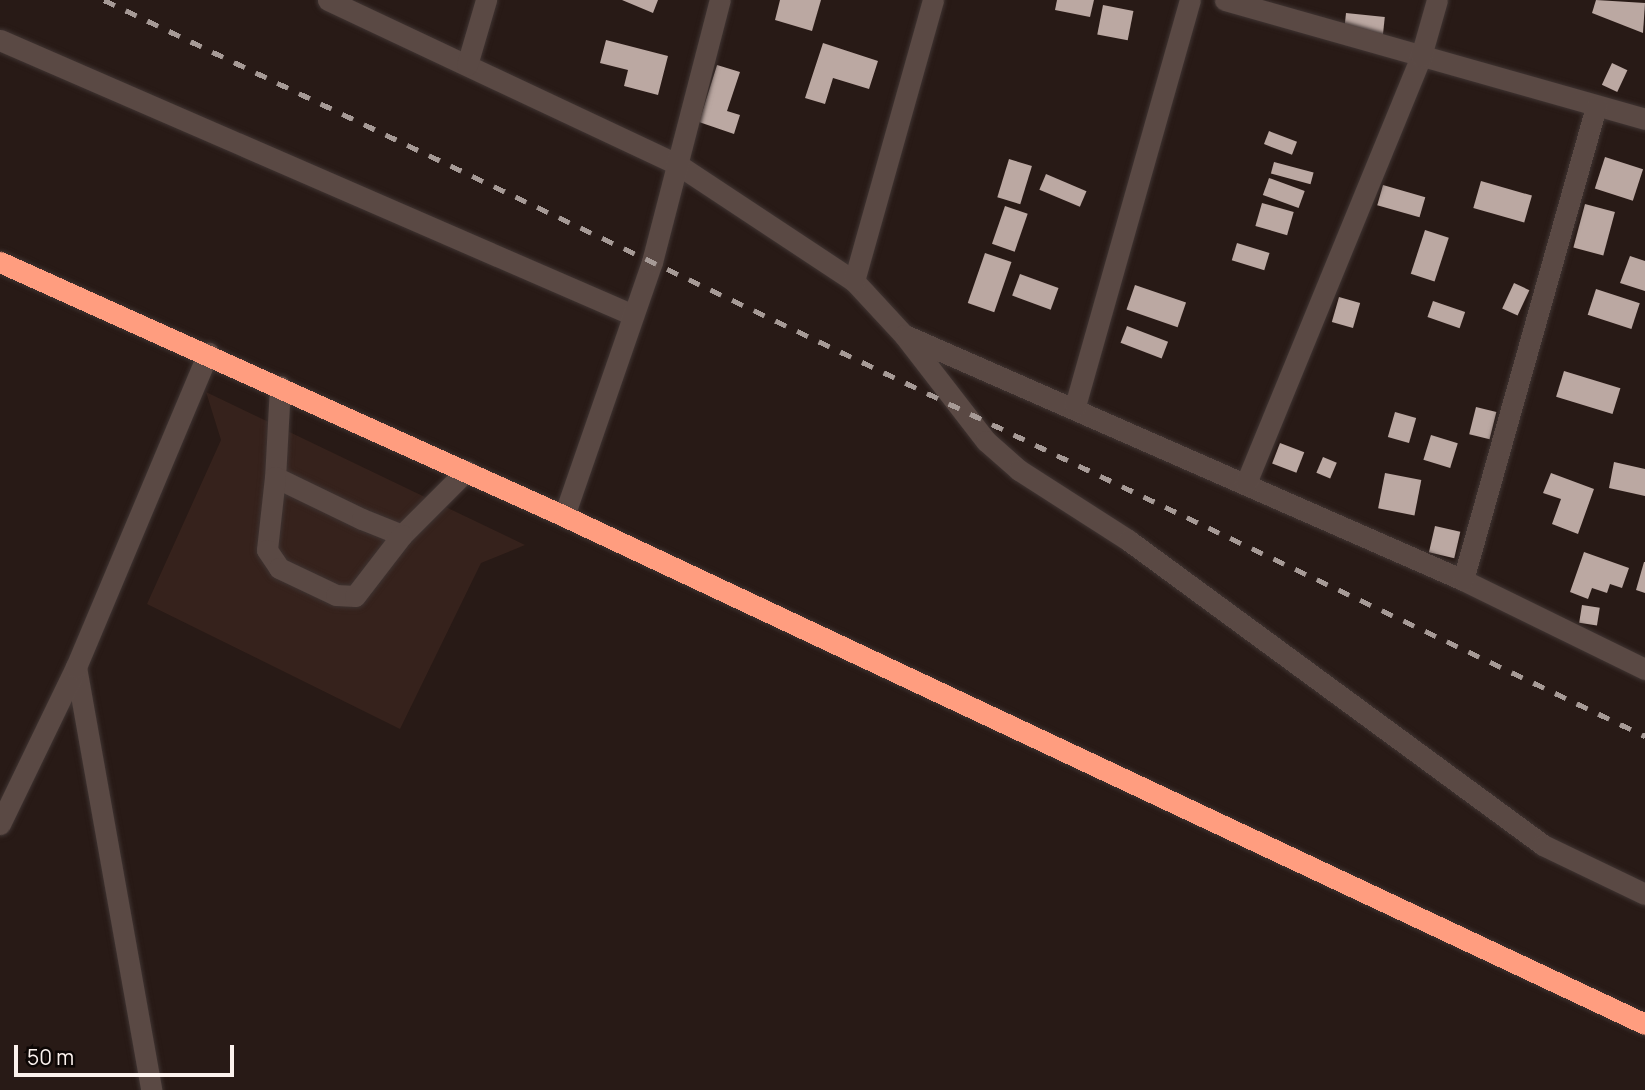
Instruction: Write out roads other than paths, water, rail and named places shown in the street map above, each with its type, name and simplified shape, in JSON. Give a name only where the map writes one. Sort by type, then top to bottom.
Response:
[{"type":"highway","points":[[0,261],[564,516],[1645,1024]]},
{"type":"street","points":[[328,0],[677,164],[854,281],[904,335],[986,441],[1019,470],[1128,540],[1543,845],[1645,894]]},
{"type":"street","points":[[467,65],[486,0]]},
{"type":"street","points":[[564,516],[633,316],[720,0]]},
{"type":"street","points":[[854,281],[933,0]]},
{"type":"street","points":[[1076,406],[1190,0]]},
{"type":"street","points":[[1225,0],[1645,120]]},
{"type":"street","points":[[1247,483],[1422,56],[1437,0]]},
{"type":"street","points":[[0,40],[633,316]]},
{"type":"street","points":[[1463,580],[1596,106]]},
{"type":"street","points":[[904,335],[1076,406],[1463,580],[1645,669]]},
{"type":"street","points":[[0,824],[76,667],[208,353]]},
{"type":"street","points":[[280,386],[268,550],[279,568],[336,595],[355,596],[402,535],[466,471]]},
{"type":"street","points":[[275,477],[402,535]]},
{"type":"street","points":[[76,667],[151,1090]]},
{"type":"railway","points":[[104,0],[1645,736]]}]
